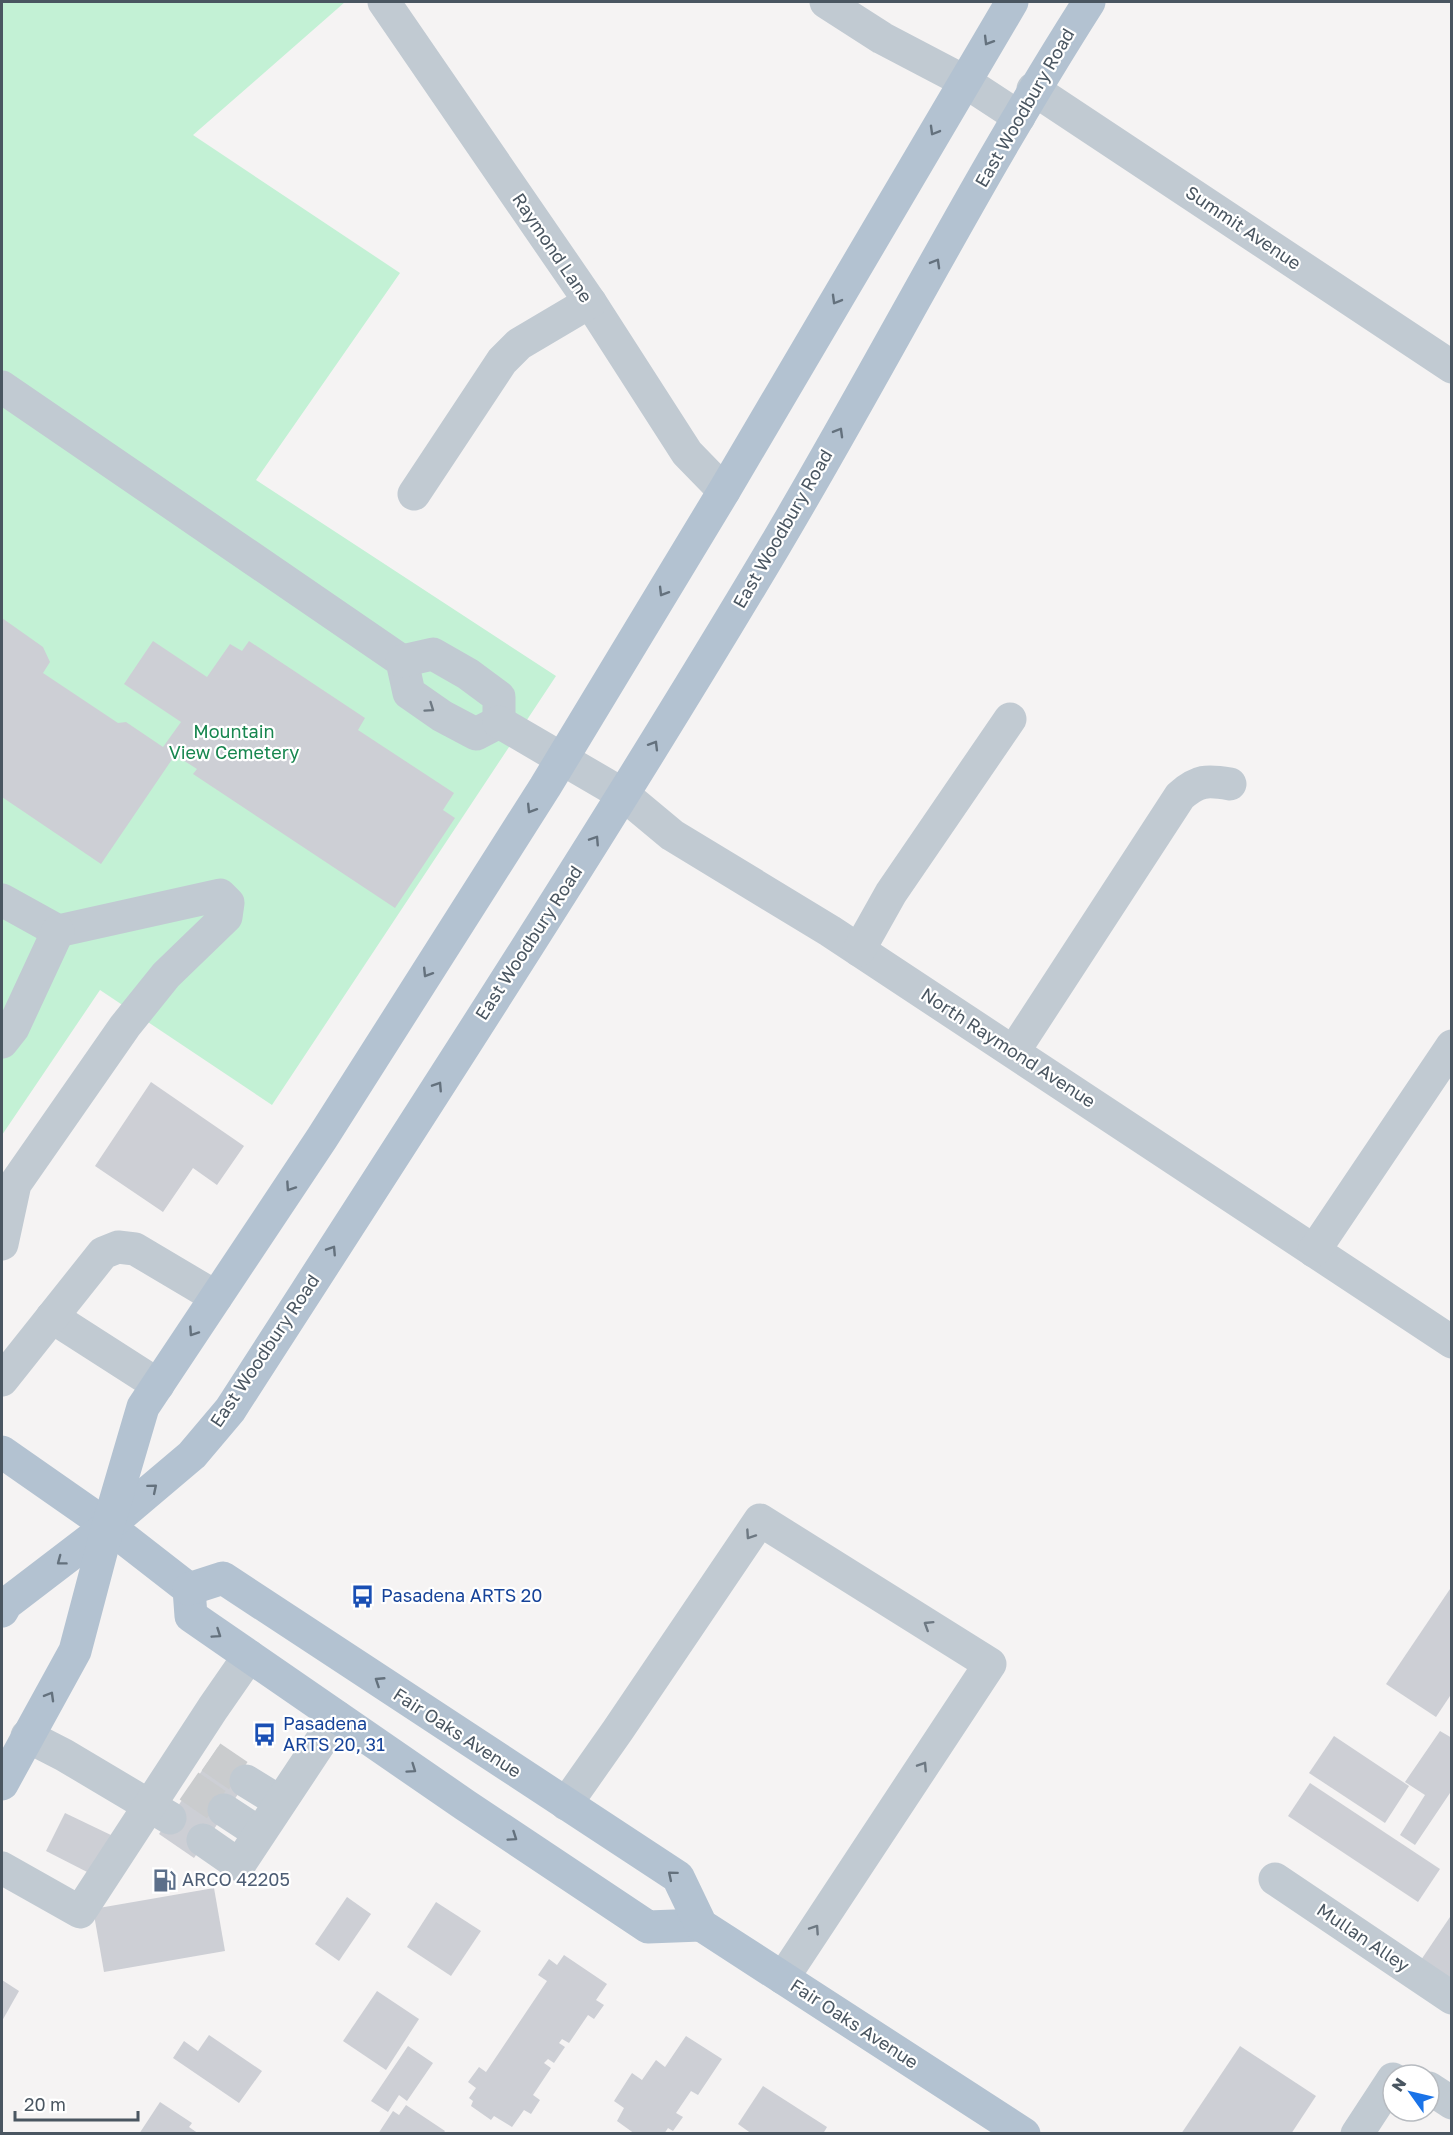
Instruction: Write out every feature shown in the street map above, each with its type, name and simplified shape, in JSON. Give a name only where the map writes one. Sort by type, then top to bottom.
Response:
[{"type":"main road","points":[[2,1784],[75,1651],[138,1418],[143,1407],[322,1138],[562,759],[724,491],[1012,2]]},
{"type":"main road","name":"East Woodbury Road","points":[[2,1611],[6,1604],[108,1526],[192,1455],[230,1410],[624,795],[776,544],[1026,103],[1089,2]]},
{"type":"main road","points":[[2,1452],[108,1526],[189,1589],[192,1616],[337,1717],[648,1927],[701,1925]]},
{"type":"main road","name":"Fair Oaks Avenue","points":[[189,1589],[223,1578],[678,1877],[701,1925],[1024,2133]]},
{"type":"street","name":"Raymond Lane","points":[[384,2],[590,302],[687,453],[724,491]]},
{"type":"street","name":"Summit Avenue","points":[[826,2],[882,38],[964,81],[1026,103],[1452,367]]},
{"type":"street","points":[[414,494],[502,362],[519,344],[590,302]]},
{"type":"street","points":[[2,387],[402,661],[409,693],[442,716],[476,734],[499,722],[499,697],[468,674],[433,654],[402,661]]},
{"type":"street","points":[[859,950],[891,893],[1010,719]]},
{"type":"street","name":"North Raymond Avenue","points":[[499,722],[624,795],[672,835],[859,950],[1452,1342]]},
{"type":"street","points":[[1014,1052],[1180,796],[1193,785],[1210,780],[1230,784]]},
{"type":"street","points":[[2,900],[58,931],[220,895],[228,903],[226,917],[166,975],[125,1026],[15,1184],[2,1244]]},
{"type":"street","points":[[2,1042],[13,1028],[58,931]]},
{"type":"street","points":[[1314,1251],[1452,1046]]},
{"type":"street","points":[[2,1380],[103,1253],[118,1247],[135,1249],[216,1297]]},
{"type":"street","points":[[52,1317],[158,1385]]},
{"type":"street","points":[[566,1804],[760,1520],[990,1664],[783,1978]]},
{"type":"street","points":[[2,1868],[81,1912],[160,1811],[200,1750],[249,1656]]},
{"type":"street","points":[[203,1840],[239,1865],[337,1717]]},
{"type":"street","points":[[27,1736],[160,1811]]},
{"type":"street","points":[[246,1780],[280,1802]]},
{"type":"street","points":[[224,1810],[260,1833]]},
{"type":"street","name":"Mullan Alley","points":[[1275,1879],[1452,1998]]},
{"type":"street","points":[[1357,2133],[1381,2097]]},
{"type":"green space","name":"Mountain View Cemetery","points":[[2,2],[345,2],[193,135],[400,273],[256,480],[556,676],[272,1105],[100,990],[2,1135]]},
{"type":"building","points":[[2,618],[43,647],[50,662],[43,673],[118,723],[126,722],[163,747],[181,722],[124,684],[153,641],[207,677],[230,644],[242,651],[249,641],[365,718],[358,730],[454,793],[443,810],[455,818],[395,908],[193,774],[197,769],[175,755],[101,864],[2,797]]},
{"type":"building","points":[[151,1082],[244,1146],[217,1185],[193,1168],[163,1212],[95,1166]]},
{"type":"building","points":[[1452,1586],[1452,1693],[1436,1717],[1386,1684]]},
{"type":"building","points":[[1440,1731],[1452,1738],[1452,1790],[1415,1845],[1400,1835],[1425,1795],[1405,1782]]},
{"type":"building","points":[[1334,1736],[1409,1786],[1385,1823],[1309,1773]]},
{"type":"building","points":[[218,1747],[254,1771],[194,1858],[159,1834]]},
{"type":"building","points":[[1310,1783],[1440,1869],[1418,1902],[1288,1816]]},
{"type":"building","points":[[65,1813],[113,1836],[93,1875],[46,1851]]},
{"type":"building","points":[[214,1888],[225,1951],[104,1972],[93,1909]]},
{"type":"building","points":[[347,1897],[371,1914],[339,1961],[315,1944]]},
{"type":"building","points":[[436,1902],[481,1931],[451,1976],[407,1947]]},
{"type":"building","points":[[1452,1914],[1452,1981],[1421,1960]]},
{"type":"building","points":[[564,1955],[607,1984],[596,2000],[604,2005],[594,2019],[588,2015],[569,2043],[562,2039],[559,2043],[565,2047],[554,2063],[548,2059],[544,2063],[551,2068],[533,2095],[540,2100],[531,2114],[524,2110],[512,2127],[494,2116],[491,2120],[471,2106],[473,2101],[469,2098],[476,2088],[468,2082],[479,2067],[486,2072],[547,1981],[538,1975],[549,1959],[557,1965]]},
{"type":"building","points":[[2,1980],[19,1991],[2,2021]]},
{"type":"building","points":[[377,1991],[419,2019],[386,2070],[343,2041]]},
{"type":"building","points":[[209,2035],[262,2071],[239,2103],[173,2058],[184,2041],[198,2051]]},
{"type":"building","points":[[686,2036],[722,2059],[698,2095],[691,2091],[676,2113],[683,2117],[673,2131],[668,2128],[664,2134],[635,2134],[617,2121],[624,2108],[614,2101],[632,2073],[642,2080],[656,2060],[665,2067]]},
{"type":"building","points":[[408,2046],[433,2063],[407,2101],[399,2095],[388,2112],[371,2101]]},
{"type":"building","points":[[1240,2046],[1316,2096],[1291,2134],[1181,2134]]},
{"type":"building","points":[[763,2086],[827,2127],[823,2134],[752,2134],[738,2124]]},
{"type":"building","points":[[160,2102],[192,2123],[189,2127],[199,2134],[139,2134]]},
{"type":"building","points":[[406,2105],[445,2131],[443,2134],[378,2134],[393,2111],[399,2115]]},
{"type":"tunnel","points":[[211,1757],[246,1781]]},
{"type":"tunnel","points":[[189,1786],[224,1810]]},
{"type":"place","name":"Pasadena ARTS 20","points":[[363,1596]]},
{"type":"place","name":"Pasadena ARTS 20, 31","points":[[265,1734]]},
{"type":"place","name":"ARCO 42205","points":[[164,1880]]}]
